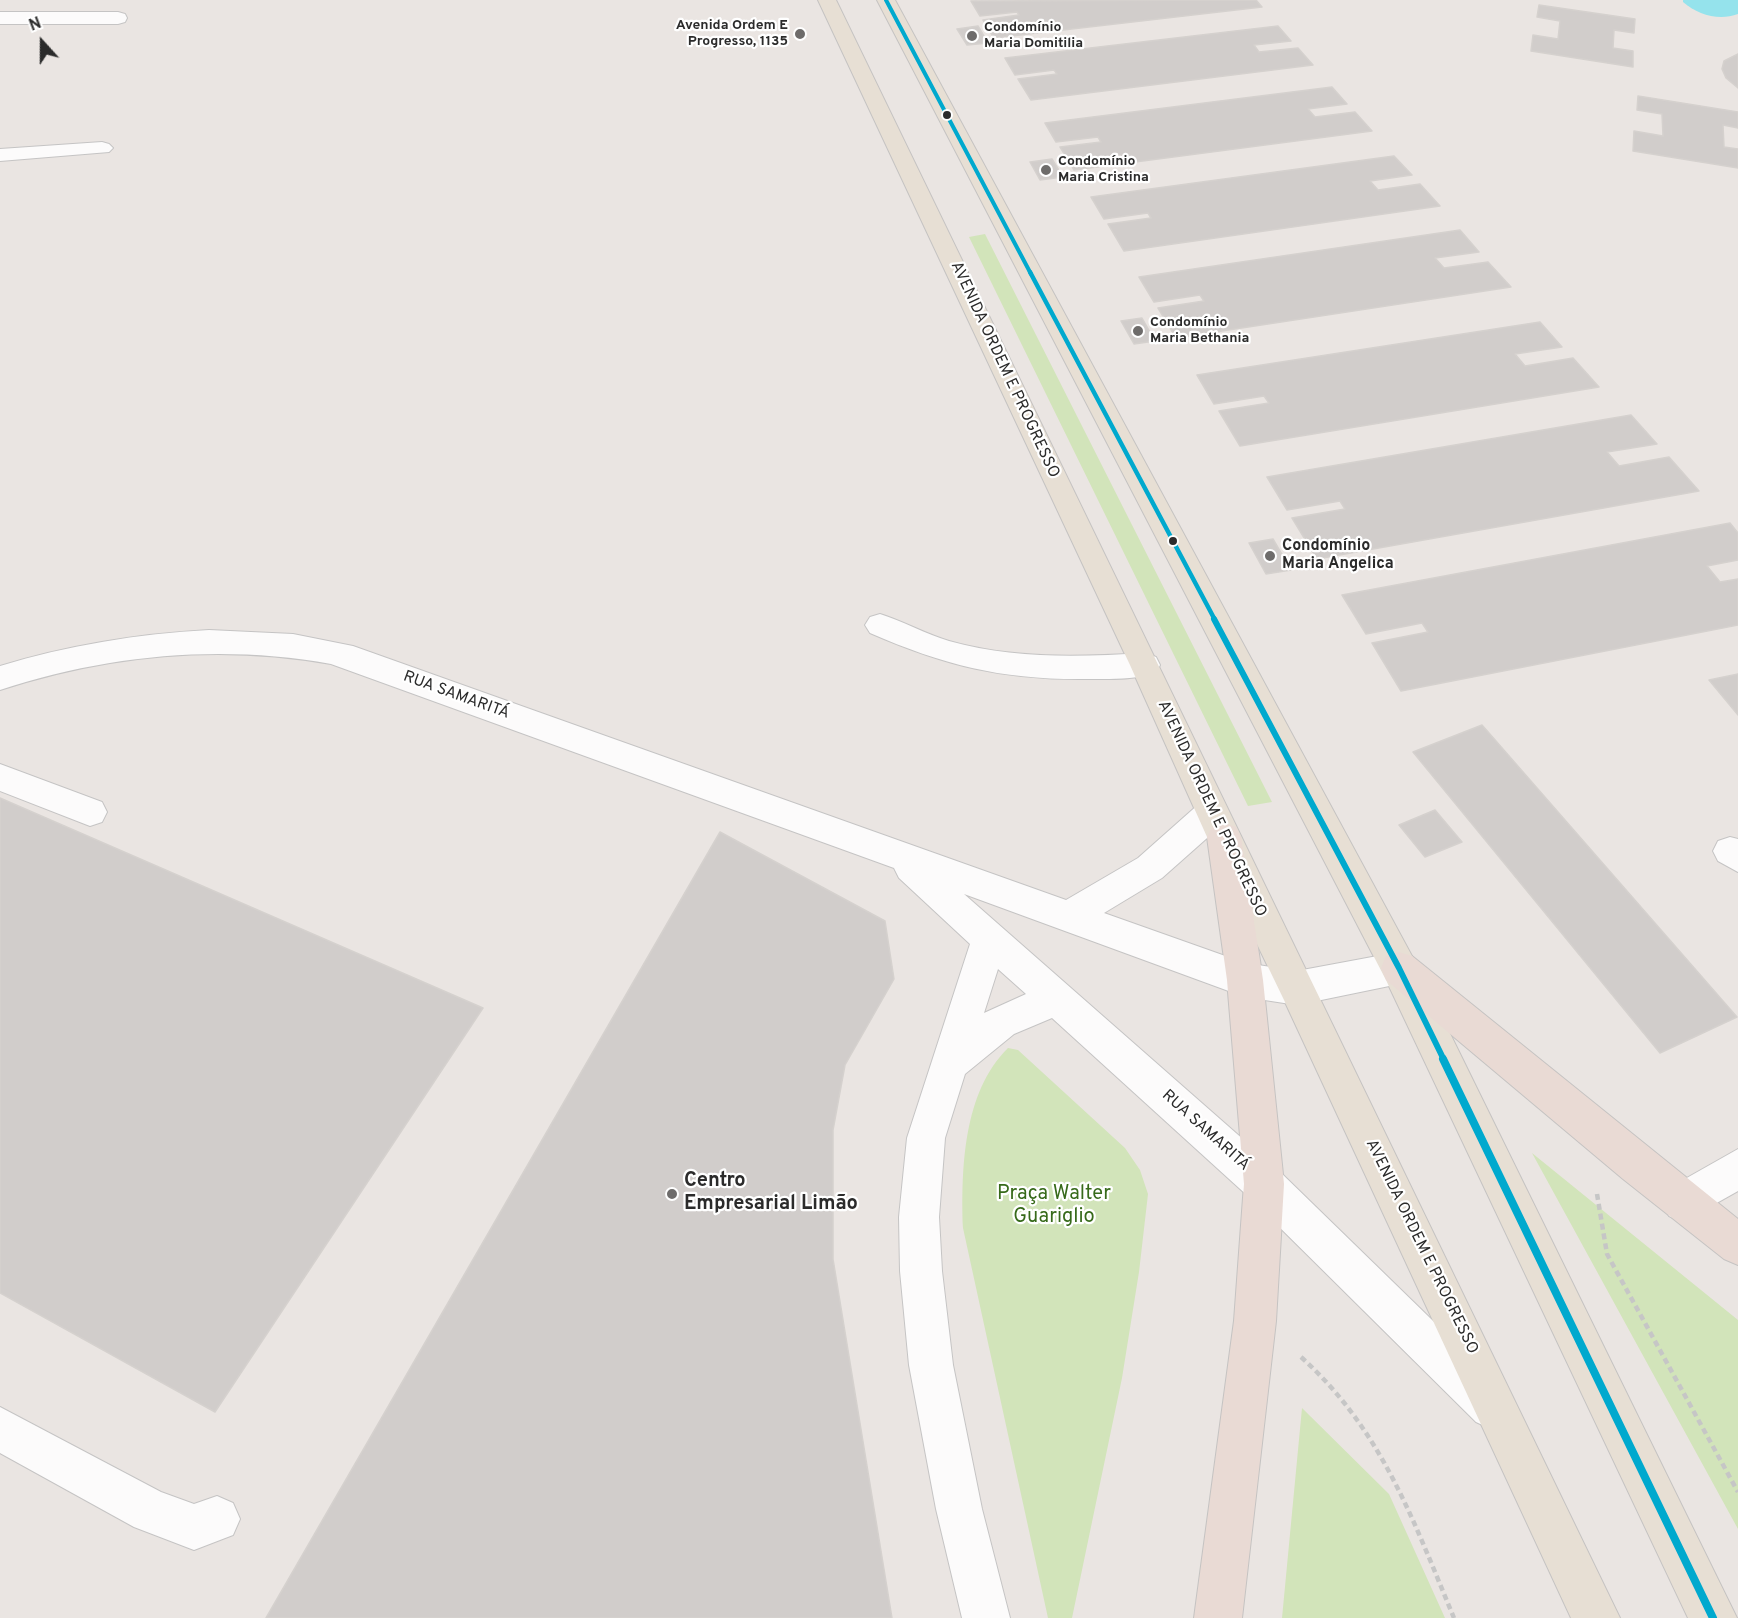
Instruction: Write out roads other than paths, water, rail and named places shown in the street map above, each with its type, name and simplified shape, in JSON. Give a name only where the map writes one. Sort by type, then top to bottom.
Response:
[{"type":"highway","points":[[1218,825],[1245,980],[1264,1184],[1256,1321],[1218,1618]]},
{"type":"highway","points":[[1399,968],[1738,1245]]},
{"type":"main road","name":"AVENIDA ORDEM E PROGRESSO","points":[[827,0],[1596,1618]]},
{"type":"main road","points":[[886,0],[1399,968],[1713,1618]]},
{"type":"street","points":[[0,18],[118,18]]},
{"type":"street","points":[[0,155],[102,148]]},
{"type":"street","points":[[880,625],[945,651],[994,661],[1072,669],[1145,665]]},
{"type":"street","name":"RUA SAMARITÁ","points":[[0,678],[85,654],[165,645],[272,644],[331,652],[418,681],[1245,980],[1297,988],[1399,968]]},
{"type":"street","points":[[0,777],[90,812]]},
{"type":"street","points":[[1068,917],[1218,825]]},
{"type":"street","name":"RUA SAMARITÁ","points":[[896,855],[1264,1184],[1503,1419]]},
{"type":"street","points":[[986,1618],[959,1509],[931,1365],[921,1271],[919,1218],[926,1138],[990,938]]},
{"type":"street","points":[[950,1064],[1001,1022],[1057,999]]},
{"type":"street","points":[[1683,1202],[1738,1169]]},
{"type":"street","points":[[0,1430],[150,1511],[194,1527],[217,1519]]},
{"type":"water","points":[[1683,0],[1738,0],[1738,14],[1724,17],[1709,16],[1695,10]]},
{"type":"place","name":"Avenida Ordem E Progresso, 1135","points":[[800,34]]},
{"type":"place","name":"Condomínio Maria Domitilia","points":[[972,36]]},
{"type":"place","name":"Condomínio Maria Cristina","points":[[1046,170]]},
{"type":"place","name":"Condomínio Maria Bethania","points":[[1138,331]]},
{"type":"place","name":"Condomínio Maria Angelica","points":[[1270,556]]},
{"type":"place","name":"Centro Empresarial Limão","points":[[672,1194]]},
{"type":"park label","name":"Praça Walter Guariglio","points":[[1054,1206]]}]
